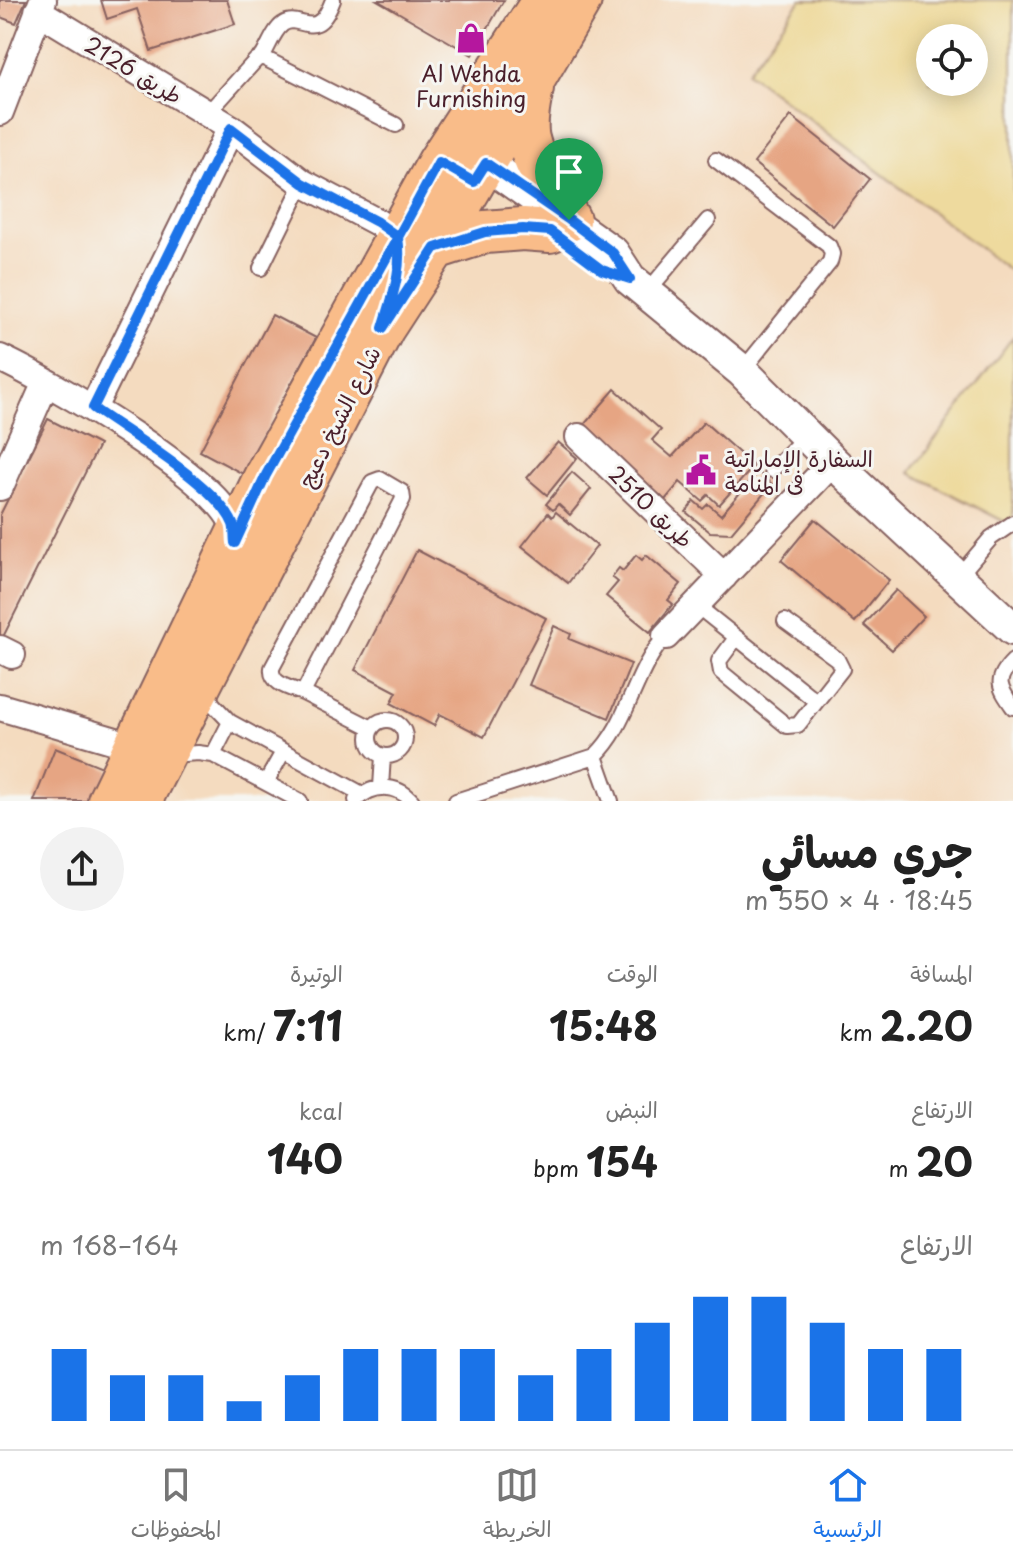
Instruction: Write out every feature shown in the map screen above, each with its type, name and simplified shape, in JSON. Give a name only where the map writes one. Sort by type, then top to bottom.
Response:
[{"type":"main road","name":"شارع الشيخ دعيج","points":[[140,801],[149,751],[266,475],[416,242],[463,162],[544,0]]},
{"type":"main road","name":"شارع الشيخ دعيج","points":[[463,162],[532,84],[580,0]]},
{"type":"main road","points":[[416,242],[560,226],[528,139],[527,117],[532,84]]},
{"type":"main road","name":"شارع الشيخ دعيج","points":[[109,801],[149,751],[209,665],[383,328],[416,242]]},
{"type":"street","points":[[0,112],[40,5]]},
{"type":"street","name":"طريق 2126","points":[[40,5],[231,128],[303,183],[416,242]]},
{"type":"street","points":[[93,408],[231,128]]},
{"type":"street","points":[[463,162],[560,226],[602,270],[638,286],[742,371],[833,462],[1013,629]]},
{"type":"street","points":[[0,358],[93,408],[196,481],[228,516],[234,526],[235,543]]},
{"type":"street","points":[[0,487],[46,382]]},
{"type":"street","name":"طريق 2510","points":[[579,437],[724,576]]},
{"type":"street","points":[[666,636],[833,462]]},
{"type":"street","points":[[196,481],[238,490],[250,487],[266,475]]},
{"type":"street","points":[[0,707],[149,751]]},
{"type":"lane","points":[[207,114],[262,57],[281,25],[288,22],[315,24],[322,20],[333,0]]},
{"type":"lane","points":[[262,57],[396,125]]},
{"type":"lane","points":[[716,160],[829,246],[832,254],[830,262],[798,305],[742,371]]},
{"type":"lane","points":[[261,268],[303,183]]},
{"type":"lane","points":[[638,286],[708,220]]},
{"type":"lane","points":[[772,470],[806,436]]},
{"type":"lane","points":[[303,693],[403,499],[402,492],[380,479],[372,482],[271,674],[275,681],[372,728]]},
{"type":"lane","points":[[958,577],[991,538],[1013,523]]},
{"type":"lane","points":[[696,605],[816,701]]},
{"type":"lane","points":[[736,638],[719,661],[721,672],[787,726],[798,725],[842,669],[837,659],[785,621]]},
{"type":"lane","points":[[456,801],[595,756],[603,749],[621,716],[646,662],[666,636]]},
{"type":"lane","points":[[1013,661],[999,682],[1013,707]]},
{"type":"lane","points":[[209,665],[208,691],[220,714],[230,722],[359,798],[381,787],[400,791],[412,801]]},
{"type":"lane","points":[[213,755],[230,722]]},
{"type":"lane","points":[[377,723],[397,723],[405,735],[401,749],[396,754],[383,756],[376,753],[369,741],[372,728],[377,723]]},
{"type":"lane","points":[[149,751],[213,755],[300,801]]},
{"type":"lane","points":[[266,782],[283,752]]},
{"type":"lane","points":[[381,787],[383,756]]},
{"type":"lane","points":[[595,756],[611,801]]},
{"type":"sand","points":[[801,0],[1013,0],[1013,273],[747,72]]},
{"type":"sand","points":[[1013,337],[1013,526],[910,473]]},
{"type":"building","points":[[0,0],[26,0],[16,23],[0,17]]},
{"type":"building","points":[[101,0],[227,0],[235,24],[151,51],[137,9],[107,19]]},
{"type":"building","points":[[377,0],[504,0],[472,55]]},
{"type":"building","points":[[791,116],[870,179],[833,226],[754,163]]},
{"type":"building","points":[[272,315],[316,338],[243,474],[200,451]]},
{"type":"building","points":[[615,389],[661,430],[652,440],[672,457],[704,422],[754,466],[719,505],[708,495],[702,501],[680,482],[665,500],[583,426]]},
{"type":"building","points":[[48,419],[99,445],[3,637],[0,636],[0,515]]},
{"type":"building","points":[[558,442],[577,458],[547,495],[527,478]]},
{"type":"building","points":[[572,472],[591,489],[570,515],[558,504],[553,510],[546,504]]},
{"type":"building","points":[[758,472],[772,484],[731,533],[710,532],[686,512],[694,501],[703,509],[708,504],[721,515]]},
{"type":"building","points":[[556,512],[597,546],[568,583],[522,546],[548,513],[552,517]]},
{"type":"building","points":[[815,519],[889,580],[855,622],[781,560]]},
{"type":"building","points":[[417,550],[546,618],[484,737],[440,714],[434,726],[391,703],[397,692],[355,670]]},
{"type":"building","points":[[636,555],[642,560],[646,555],[681,584],[668,600],[673,604],[650,632],[606,596],[618,582],[612,577],[619,568],[623,571]]},
{"type":"building","points":[[896,590],[924,616],[892,650],[864,625]]},
{"type":"building","points":[[554,626],[571,634],[569,639],[631,664],[609,718],[529,685]]},
{"type":"building","points":[[55,748],[110,770],[97,801],[34,801]]},
{"type":"place","name":"Al Wehda Furnishing","points":[[471,38]]},
{"type":"place","name":"السفارة الإماراتية فى المنامة","points":[[701,470]]},
{"type":"route","points":[[569,220],[486,163],[474,182],[439,162],[398,237],[377,222],[303,183],[231,128],[93,408],[196,481],[228,516],[234,526],[235,543],[266,475],[398,237],[396,287],[383,328],[435,248],[485,232],[523,229],[550,231],[602,270],[630,279],[613,253],[569,220]]}]
